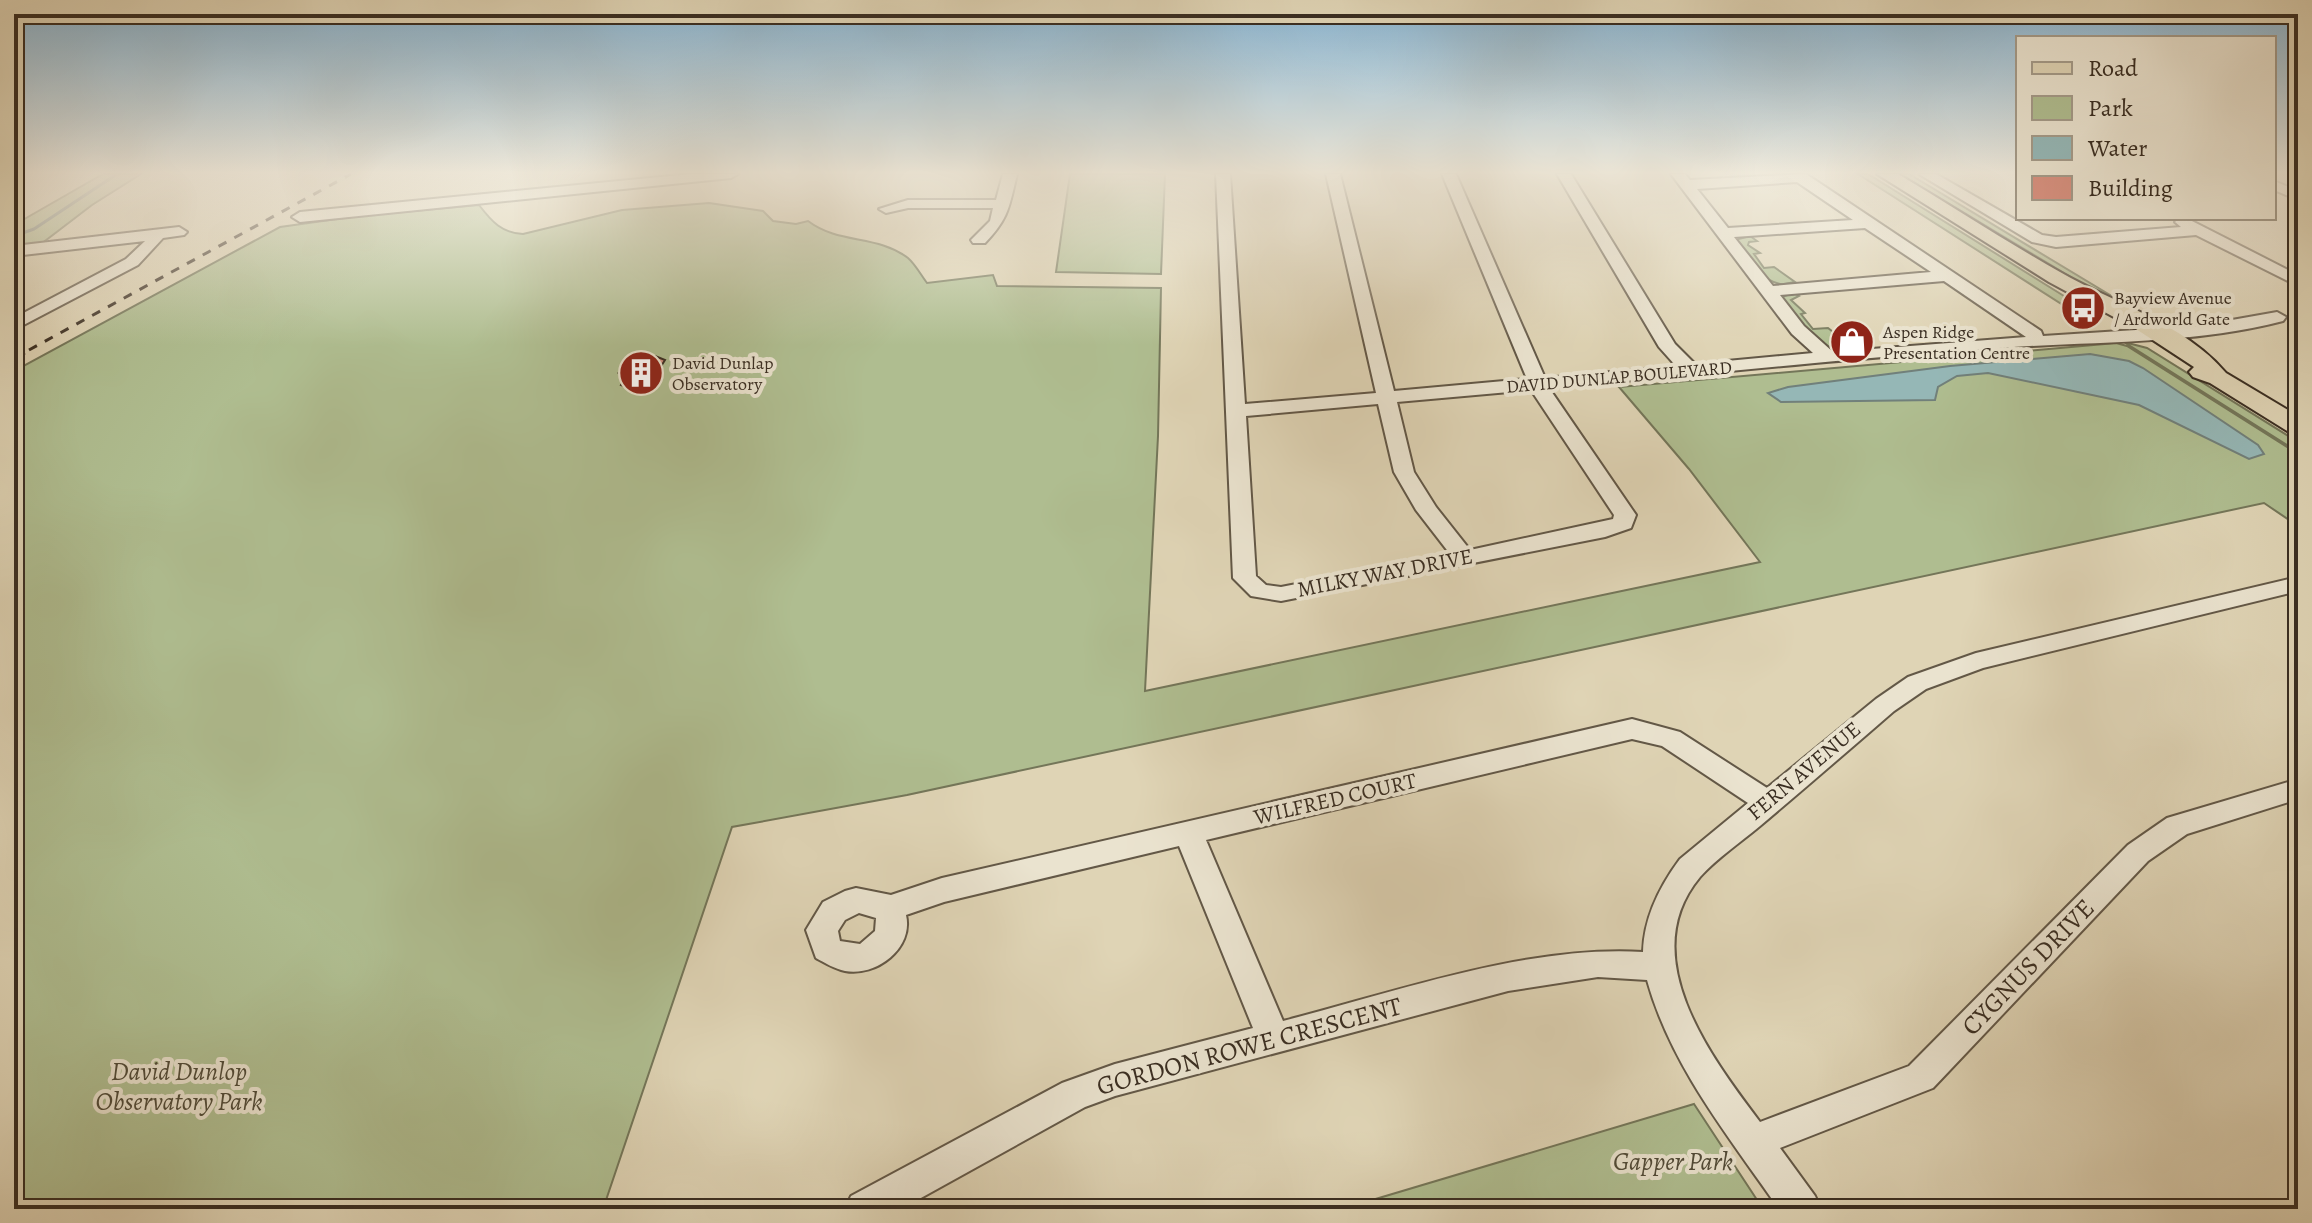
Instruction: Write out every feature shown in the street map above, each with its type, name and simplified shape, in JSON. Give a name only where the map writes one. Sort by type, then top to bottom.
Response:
[{"type":"main road","points":[[1979,231],[2056,278],[2078,286],[2194,369],[2218,378],[2298,427]]},
{"type":"street","points":[[979,240],[988,231]]},
{"type":"street","name":"MILKY WAY DRIVE","points":[[1226,231],[1245,578],[1259,591],[1281,594],[1605,530],[1623,523],[1625,515],[1544,398],[1539,385]]},
{"type":"street","points":[[1347,231],[1404,472],[1427,510],[1464,557]]},
{"type":"street","points":[[1473,231],[1539,385]]},
{"type":"street","points":[[1598,231],[1668,347],[1691,371]]},
{"type":"street","points":[[1724,233],[1752,231]]},
{"type":"street","points":[[1881,231],[2035,335]]},
{"type":"street","points":[[2024,231],[2038,239],[2056,242],[2184,231]]},
{"type":"street","points":[[2199,231],[2298,281]]},
{"type":"street","points":[[14,251],[179,232]]},
{"type":"street","points":[[1724,233],[1798,330],[1829,358]]},
{"type":"street","points":[[14,325],[22,315],[132,262],[158,235]]},
{"type":"street","points":[[1769,291],[1948,276]]},
{"type":"street","points":[[2141,330],[2249,325],[2298,315]]},
{"type":"street","name":"DAVID DUNLAP BOULEVARD","points":[[1236,411],[2002,342],[2035,335],[2141,330]]},
{"type":"street","name":"DAVID DUNLAP BOULEVARD","points":[[2002,342],[2029,344],[2141,330]]},
{"type":"street","name":"FERN AVENUE","points":[[1802,1209],[1718,1089],[1678,1022],[1660,967],[1661,932],[1673,890],[1702,857],[1885,705],[1917,683],[1976,661],[2298,584]]},
{"type":"street","name":"WILFRED COURT","points":[[888,909],[942,890],[1632,729],[1671,739],[1767,802]]},
{"type":"street","name":"CYGNUS DRIVE","points":[[1754,1141],[1921,1077],[2138,853],[2177,826],[2298,789]]},
{"type":"street","points":[[1189,834],[1274,1038]]},
{"type":"street","name":"GORDON ROWE CRESCENT","points":[[864,1209],[1074,1095],[1115,1080],[1508,977],[1571,965],[1610,963],[1660,967]]},
{"type":"green space","points":[[14,231],[58,231],[41,244],[14,246]]},
{"type":"green space","name":"David Dunlop Observatory Park","points":[[272,231],[509,231],[523,234],[535,231],[827,231],[896,251],[916,266],[927,283],[993,275],[997,286],[1161,288],[1158,436],[1145,691],[1760,562],[1689,469],[1619,387],[2116,343],[2127,346],[2298,454],[2298,526],[2264,503],[907,795],[732,827],[603,1209],[14,1209],[14,371]]},
{"type":"green space","points":[[1062,231],[1163,231],[1161,274],[1056,272]]},
{"type":"green space","points":[[1947,231],[1960,231],[2095,316],[2095,319],[2088,321]]},
{"type":"green space","points":[[1995,231],[2004,231],[2140,313],[2127,311]]},
{"type":"green space","points":[[1750,236],[1757,241],[1748,245],[1760,253],[1754,254],[1764,268],[1774,267],[1795,282],[1784,284],[1803,285],[1779,284],[1763,276],[1735,240]]},
{"type":"green space","points":[[1794,293],[1799,296],[1791,300],[1805,313],[1801,314],[1813,329],[1828,328],[1846,342],[1860,346],[1827,348],[1805,329],[1781,297]]},
{"type":"green space","points":[[2124,342],[2147,348],[2298,442],[2298,452]]},
{"type":"green space","name":"Gapper Park","points":[[1694,1104],[1763,1209],[1342,1209]]},
{"type":"water","points":[[2090,354],[2129,361],[2143,368],[2258,445],[2264,454],[2249,459],[2139,405],[1988,373],[1957,376],[1938,387],[1935,400],[1781,402],[1768,393],[1788,387],[1950,366]]},
{"type":"building","name":"David Dunlap Observatory","points":[[655,356],[665,360],[649,385],[631,389],[621,385],[626,377],[619,373],[632,367],[638,359]]},
{"type":"waterway","points":[[14,236],[28,231]]},
{"type":"railway","points":[[29,350],[247,231]]},
{"type":"railway","points":[[14,358],[33,348]]},
{"type":"place","name":"Bayview Avenue / Ardworld Gate","points":[[2083,308]]},
{"type":"place","name":"Aspen Ridge Presentation Centre","points":[[1852,342]]},
{"type":"place","name":"David Dunlap Observatory","points":[[641,373]]}]
